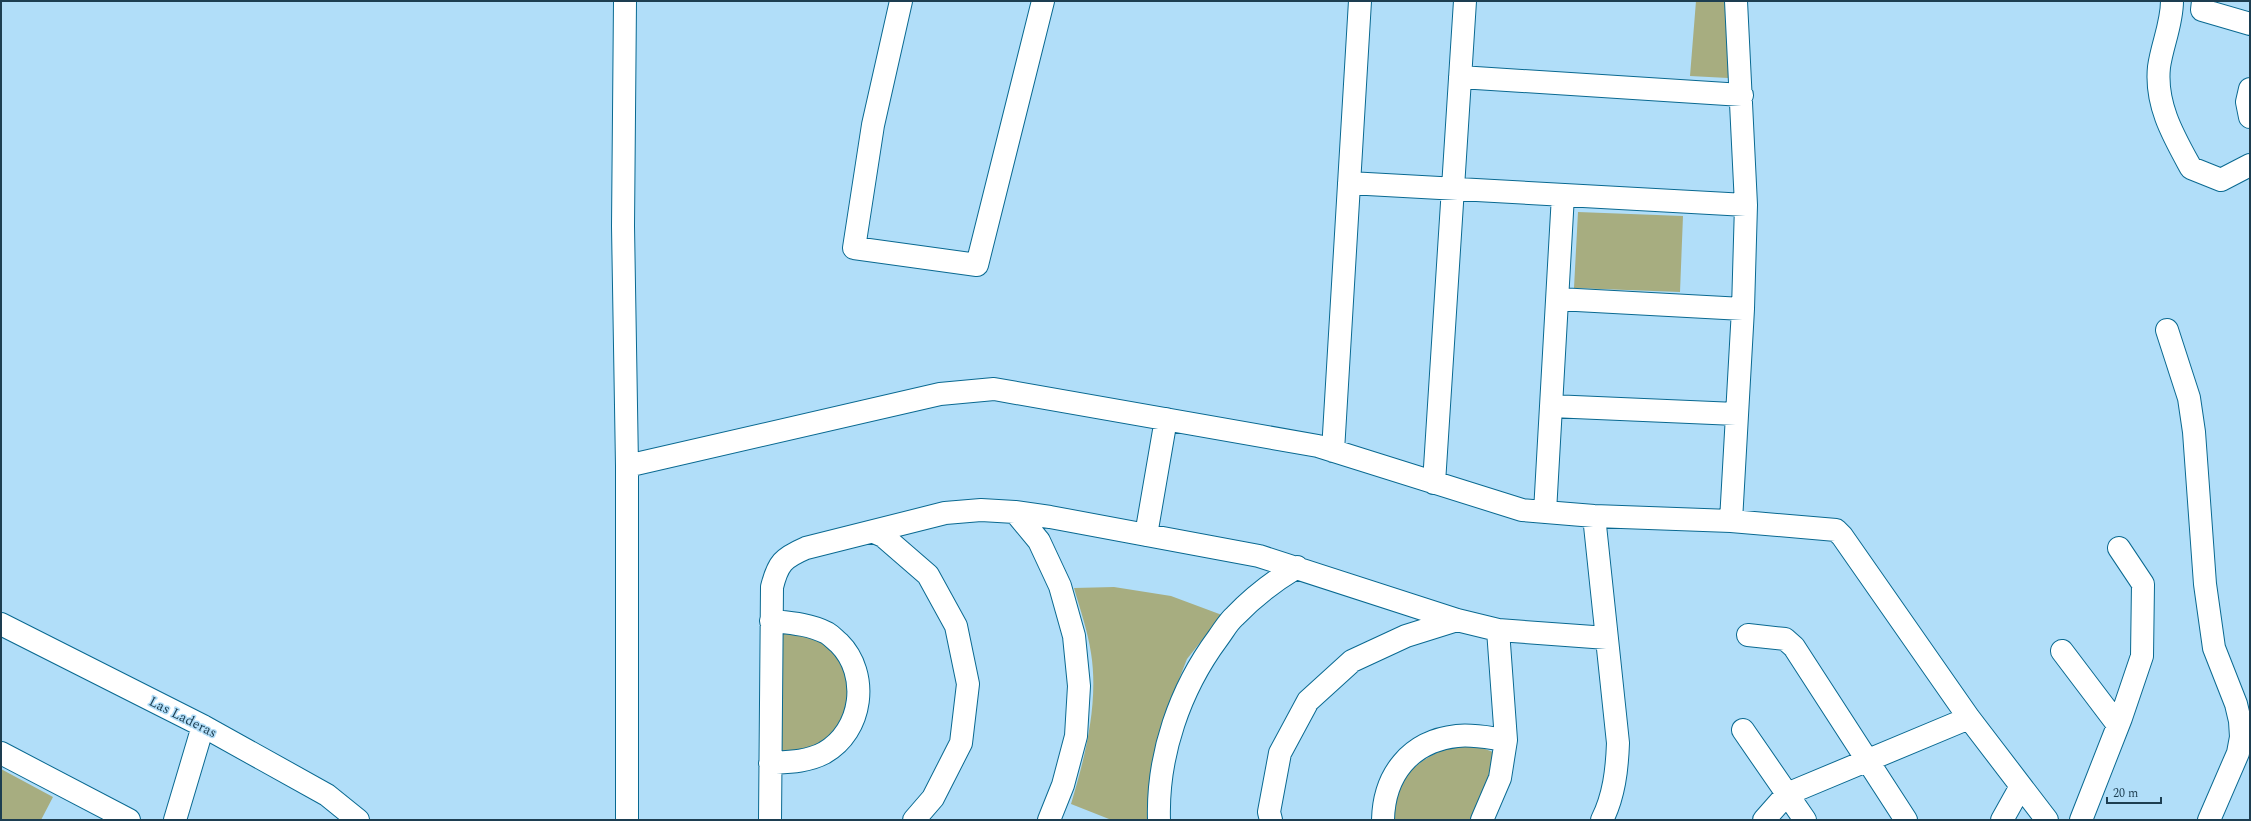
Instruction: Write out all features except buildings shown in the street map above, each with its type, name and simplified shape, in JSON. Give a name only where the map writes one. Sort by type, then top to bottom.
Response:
[{"type":"street","points":[[625,1],[623,226],[627,466],[626,820]]},
{"type":"street","points":[[901,1],[873,125],[854,248],[977,264],[1043,1]]},
{"type":"street","points":[[1333,451],[1360,1]]},
{"type":"street","points":[[1434,483],[1465,1]]},
{"type":"street","points":[[1731,521],[1743,309],[1746,205],[1742,96],[1736,1]]},
{"type":"street","points":[[2172,1],[2172,12],[2159,68],[2160,96],[2166,121],[2191,168],[2221,180],[2250,165]]},
{"type":"street","points":[[2203,1],[2202,10],[2250,24]]},
{"type":"street","points":[[1460,77],[1742,96]]},
{"type":"street","points":[[2250,89],[2247,102],[2250,117]]},
{"type":"street","points":[[1349,183],[1746,205]]},
{"type":"street","points":[[1545,512],[1563,195]]},
{"type":"street","points":[[1558,299],[1743,309]]},
{"type":"street","points":[[2168,330],[2188,398],[2194,432],[2205,584],[2213,642],[2240,721],[2241,737],[2238,753],[2209,820]]},
{"type":"street","points":[[627,466],[940,394],[994,389],[1318,446],[1522,510],[1594,516],[1731,521],[1836,530],[1878,585],[1969,718],[2047,820]]},
{"type":"street","points":[[1551,406],[1736,414]]},
{"type":"street","points":[[1146,534],[1166,419]]},
{"type":"street","points":[[770,820],[771,621],[772,587],[776,569],[787,556],[806,548],[945,513],[981,510],[1015,512],[1146,534],[1259,556],[1297,567],[1456,620],[1498,630],[1607,638]]},
{"type":"street","points":[[1015,512],[1039,541],[1060,586],[1074,636],[1079,686],[1076,736],[1063,785],[1049,820]]},
{"type":"street","points":[[1594,516],[1618,756],[1612,792],[1602,820]]},
{"type":"street","points":[[874,532],[883,536],[928,575],[956,626],[968,684],[961,743],[933,798],[914,820]]},
{"type":"street","points":[[2081,820],[2118,725],[2142,656],[2143,584],[2119,548]]},
{"type":"street","points":[[1159,820],[1158,801],[1166,750],[1181,703],[1204,656],[1234,616],[1270,583],[1297,567]]},
{"type":"street","points":[[1271,820],[1269,812],[1280,753],[1308,701],[1352,661],[1406,636],[1456,620]]},
{"type":"street","points":[[770,763],[803,761],[824,753],[842,739],[854,718],[860,696],[857,672],[846,651],[829,634],[808,624],[771,621]]},
{"type":"street","name":"Las Laderas","points":[[1,624],[203,726],[327,796],[358,820]]},
{"type":"street","points":[[1482,820],[1500,778],[1506,740],[1498,630]]},
{"type":"street","points":[[1748,635],[1785,639],[1794,647],[1868,759],[1906,820]]},
{"type":"street","points":[[2062,651],[2118,725]]},
{"type":"street","points":[[1764,820],[1787,794],[1969,718]]},
{"type":"street","points":[[175,820],[203,726]]},
{"type":"street","points":[[1743,730],[1805,820]]},
{"type":"street","points":[[1383,820],[1383,800],[1393,776],[1409,756],[1432,742],[1457,736],[1484,737],[1506,740]]},
{"type":"street","points":[[1,753],[129,820]]},
{"type":"street","points":[[2002,820],[2021,786]]},
{"type":"green space","points":[[1696,1],[1741,1],[1747,79],[1690,76]]},
{"type":"green space","points":[[1578,212],[1683,216],[1680,292],[1574,288]]},
{"type":"green space","points":[[1114,587],[1171,596],[1222,615],[1187,659],[1166,712],[1149,819],[1109,819],[1071,804],[1086,749],[1092,710],[1093,691],[1093,672],[1090,645],[1074,588]]},
{"type":"green space","points":[[783,630],[811,636],[824,642],[835,653],[843,666],[848,680],[849,695],[847,709],[841,723],[832,735],[819,745],[810,749],[781,753]]},
{"type":"green space","points":[[1454,746],[1477,746],[1493,752],[1488,784],[1470,820],[1393,820],[1394,805],[1397,793],[1410,772],[1418,764],[1429,757]]},
{"type":"green space","points":[[1,769],[53,797],[41,820],[1,820]]}]
